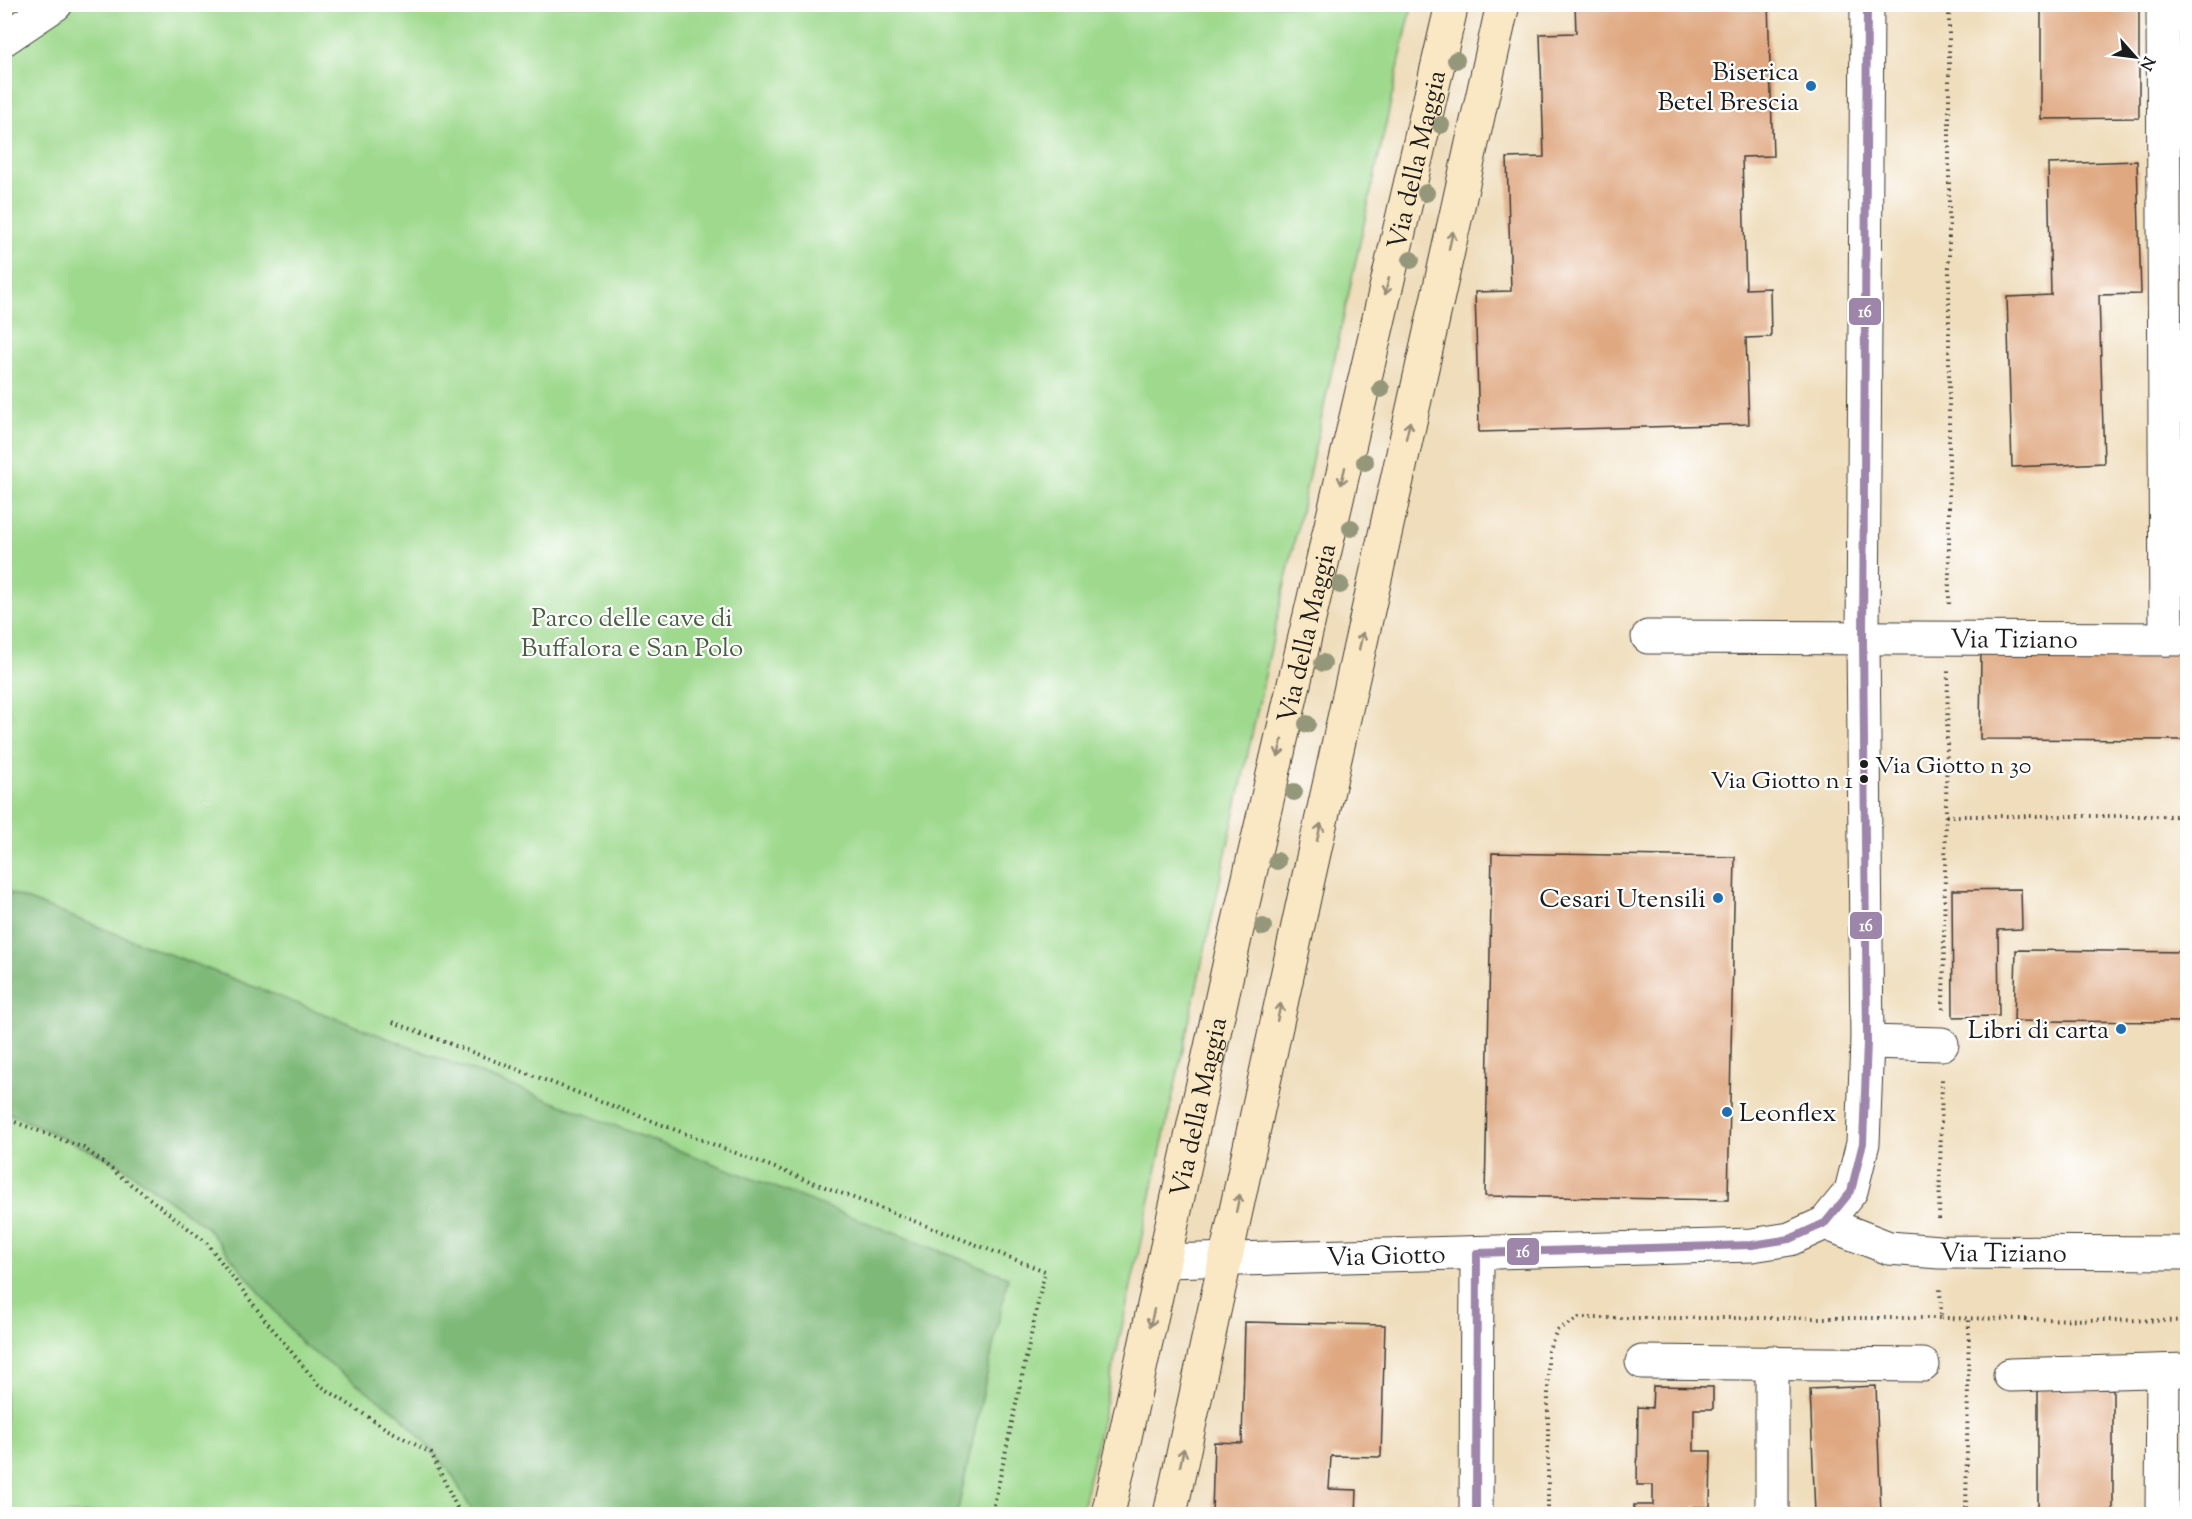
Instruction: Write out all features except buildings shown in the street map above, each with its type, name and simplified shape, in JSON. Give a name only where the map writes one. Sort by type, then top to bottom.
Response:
[{"type":"street","points":[[4,39],[56,4]]},
{"type":"street","name":"Via della Maggia","points":[[1108,1515],[1235,938],[1452,4]]},
{"type":"street","name":"Via della Maggia","points":[[1170,1515],[1503,4]]},
{"type":"street","name":"Via Giotto","points":[[1226,1260],[1752,1245],[1790,1239],[1824,1223],[1851,1191],[1863,1143],[1867,1042],[1863,639],[1867,4]]},
{"type":"street","name":"Via Tiziano","points":[[1648,637],[2177,639],[2163,4]]},
{"type":"street","points":[[1867,1042],[1942,1044]]},
{"type":"street","name":"Via Tiziano","points":[[1824,1223],[1889,1248],[1939,1251],[2187,1253]]},
{"type":"street","points":[[1476,1515],[1477,1253]]},
{"type":"street","points":[[1164,1261],[1226,1260]]},
{"type":"street","points":[[1642,1362],[1923,1365]]},
{"type":"street","points":[[1772,1362],[1772,1515]]},
{"type":"street","points":[[2010,1375],[2175,1370],[2162,1515]]},
{"type":"path","points":[[1949,4],[1949,639]]},
{"type":"path","points":[[1946,816],[2187,816]]},
{"type":"path","points":[[393,1022],[1045,1271],[992,1515]]},
{"type":"path","points":[[4,1118],[84,1148],[206,1242],[266,1321],[318,1384],[386,1428],[431,1453],[460,1515]]},
{"type":"path","points":[[1941,1318],[2187,1321]]},
{"type":"path","points":[[1966,1515],[1969,1318]]},
{"type":"green space","name":"Parco delle cave di Buffalora e San Polo","points":[[5,5],[1412,5],[1081,1514],[5,1514]]},
{"type":"green space","points":[[5,891],[1008,1277],[957,1514],[474,1514],[449,1470],[399,1414],[303,1345],[206,1227],[119,1164],[5,1111]]},
{"type":"transit line","name":"16","points":[[1476,1514],[1477,1253],[1752,1245],[1790,1239],[1825,1223],[1851,1191],[1863,1143],[1867,1042],[1863,639],[1867,4]]},
{"type":"place","name":"Biserica Betel Brescia","points":[[1811,86]]},
{"type":"place","name":"Via Giotto n 30","points":[[1864,764]]},
{"type":"place","name":"Via Giotto n 1","points":[[1864,779]]},
{"type":"place","name":"Cesari Utensili","points":[[1718,898]]},
{"type":"place","name":"Libri di carta","points":[[2121,1029]]},
{"type":"place","name":"Leonflex","points":[[1727,1112]]}]
